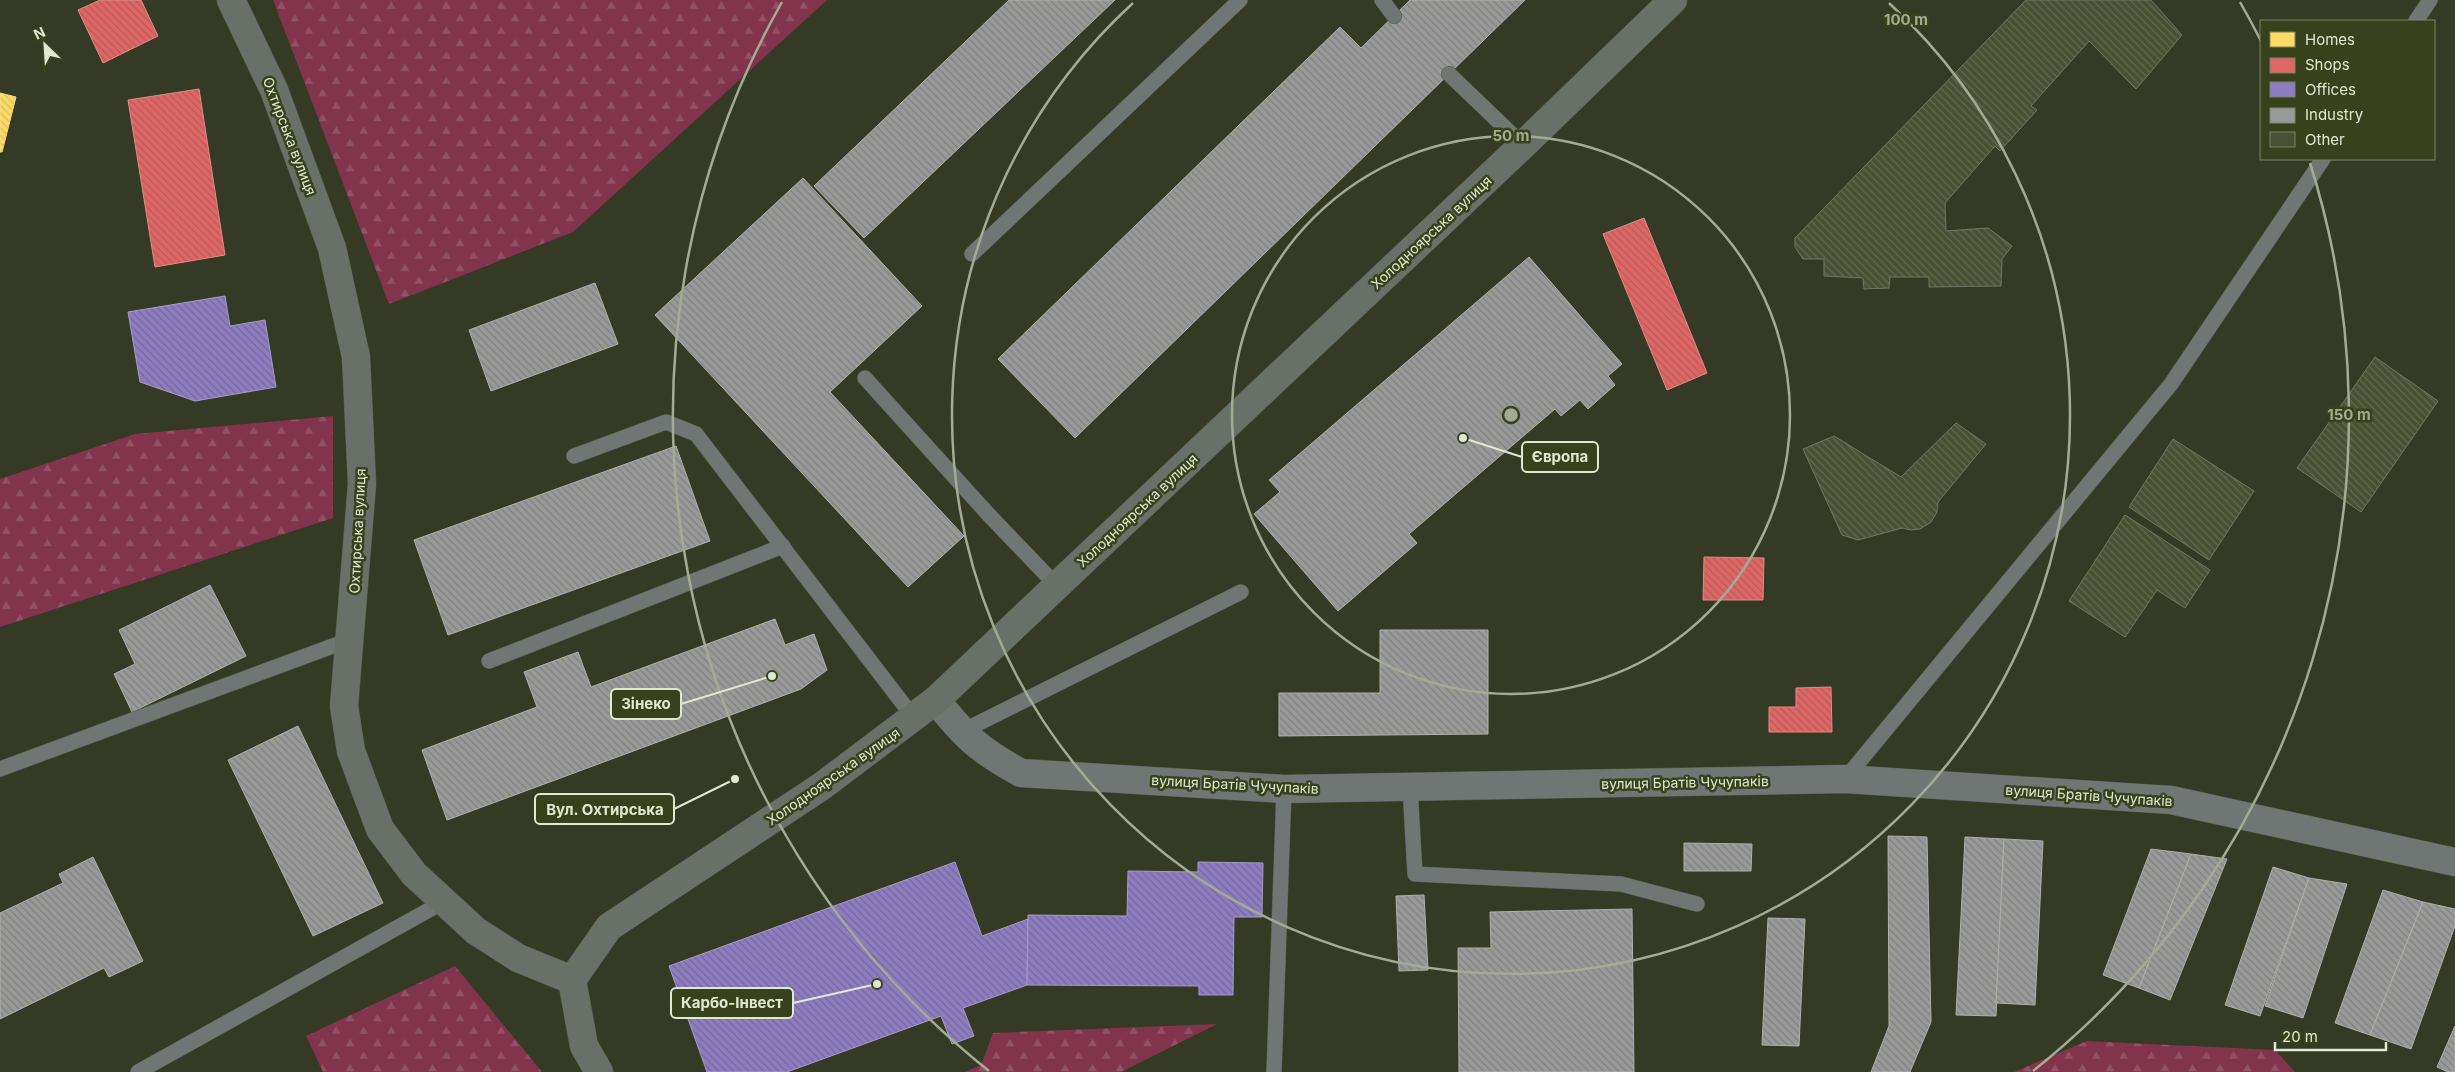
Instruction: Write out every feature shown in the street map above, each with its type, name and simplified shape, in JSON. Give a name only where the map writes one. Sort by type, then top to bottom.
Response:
[{"type":"main road","name":"Охтирська вулиця","points":[[231,0],[274,90],[332,248],[356,357],[362,484],[344,706],[350,751],[380,829],[414,874],[476,931],[518,958],[572,980]]},
{"type":"main road","name":"Холодноярська вулиця","points":[[572,980],[609,927],[822,786],[936,700],[1523,145],[1673,0]]},
{"type":"main road","points":[[572,980],[584,1046],[599,1072]]},
{"type":"street","name":"вулиця Братів Чучупаків","points":[[936,700],[961,732],[989,755],[1021,773],[1284,789],[1845,779],[2171,800],[2455,862]]},
{"type":"lane","points":[[972,254],[1240,0]]},
{"type":"lane","points":[[1382,0],[1394,16]]},
{"type":"lane","points":[[2417,20],[2430,0]]},
{"type":"lane","points":[[1449,74],[1523,145]]},
{"type":"lane","points":[[1845,779],[2171,384],[2322,160]]},
{"type":"lane","points":[[865,378],[988,514],[1057,586]]},
{"type":"lane","points":[[574,456],[666,422],[696,434],[914,718]]},
{"type":"lane","points":[[489,661],[783,546]]},
{"type":"lane","points":[[961,732],[1241,592]]},
{"type":"lane","points":[[0,769],[349,640]]},
{"type":"lane","points":[[1410,787],[1415,874],[1621,884],[1696,904]]},
{"type":"lane","points":[[1274,1072],[1284,789]]},
{"type":"lane","points":[[138,1072],[444,902]]},
{"type":"green space","points":[[273,0],[827,0],[573,232],[389,304]]},
{"type":"green space","points":[[333,416],[333,518],[0,627],[0,479],[135,434]]},
{"type":"green space","points":[[455,966],[542,1072],[323,1072],[306,1036]]},
{"type":"green space","points":[[1217,1024],[1121,1072],[965,1072],[981,1065],[993,1033]]},
{"type":"green space","points":[[2087,1041],[2275,1050],[2295,1072],[2014,1072]]},
{"type":"building: Homes","points":[[0,93],[16,97],[2,152],[0,152]]},
{"type":"building: Shops","points":[[100,0],[141,0],[158,36],[103,63],[78,10]]},
{"type":"building: Shops","points":[[199,89],[225,255],[155,267],[128,100]]},
{"type":"building: Shops","points":[[1644,218],[1707,373],[1667,390],[1603,234]]},
{"type":"building: Shops","points":[[1704,557],[1764,558],[1763,600],[1703,600]]},
{"type":"building: Shops","points":[[1831,687],[1832,732],[1769,732],[1769,707],[1796,707],[1796,688]]},
{"type":"building: Offices","points":[[225,296],[230,326],[265,320],[276,387],[195,401],[140,382],[128,312]]},
{"type":"building: Offices","points":[[955,862],[982,936],[1028,919],[1027,985],[963,1008],[974,1036],[952,1044],[941,1016],[787,1072],[707,1072],[669,966]]},
{"type":"building: Offices","points":[[1198,862],[1263,863],[1262,917],[1234,917],[1233,995],[1199,995],[1199,986],[1027,985],[1028,915],[1127,916],[1128,871],[1198,872]]},
{"type":"building: Industry","points":[[1009,0],[1115,0],[864,238],[814,186]]},
{"type":"building: Industry","points":[[1410,0],[1525,0],[1075,438],[998,359],[1340,27],[1361,48]]},
{"type":"building: Industry","points":[[803,178],[922,306],[830,392],[964,536],[908,587],[655,315]]},
{"type":"building: Industry","points":[[1529,257],[1622,364],[1608,376],[1615,385],[1588,409],[1580,400],[1561,416],[1555,409],[1409,534],[1417,543],[1338,611],[1254,514],[1280,492],[1269,480]]},
{"type":"building: Industry","points":[[595,283],[618,344],[491,391],[469,330]]},
{"type":"building: Industry","points":[[676,446],[710,541],[448,635],[414,540]]},
{"type":"building: Industry","points":[[210,585],[246,656],[132,712],[114,674],[135,664],[119,630]]},
{"type":"building: Industry","points":[[775,619],[785,645],[814,634],[827,670],[801,689],[447,820],[422,750],[537,707],[524,672],[578,652],[591,687]]},
{"type":"building: Industry","points":[[1380,630],[1488,630],[1488,734],[1279,736],[1279,693],[1380,693]]},
{"type":"building: Industry","points":[[298,726],[383,903],[313,936],[228,760]]},
{"type":"building: Industry","points":[[1888,836],[1927,837],[1931,1022],[1910,1072],[1871,1072],[1889,1026]]},
{"type":"building: Industry","points":[[1965,837],[2004,839],[1996,1016],[1956,1015]]},
{"type":"building: Industry","points":[[2004,839],[2043,841],[2035,1005],[1996,1003]]},
{"type":"building: Industry","points":[[1684,843],[1752,844],[1751,871],[1684,871]]},
{"type":"building: Industry","points":[[2151,849],[2191,854],[2139,988],[2103,975]]},
{"type":"building: Industry","points":[[2191,854],[2227,859],[2170,1000],[2139,988]]},
{"type":"building: Industry","points":[[93,857],[143,961],[109,977],[104,968],[0,1019],[0,913],[63,883],[59,874]]},
{"type":"building: Industry","points":[[2273,867],[2309,878],[2260,1016],[2225,1005]]},
{"type":"building: Industry","points":[[2309,878],[2347,884],[2303,1018],[2265,1006]]},
{"type":"building: Industry","points":[[2383,890],[2423,902],[2370,1035],[2335,1023]]},
{"type":"building: Industry","points":[[1424,895],[1428,970],[1399,971],[1396,896]]},
{"type":"building: Industry","points":[[2423,902],[2455,909],[2455,926],[2411,1049],[2370,1035]]},
{"type":"building: Industry","points":[[1632,909],[1634,1072],[1459,1072],[1458,948],[1491,948],[1490,912]]},
{"type":"building: Industry","points":[[1768,918],[1805,919],[1799,1046],[1762,1045]]},
{"type":"building: Industry","points":[[2455,1026],[2455,1072],[2448,1072],[2437,1067]]},
{"type":"building: Other","points":[[2026,0],[2151,0],[2182,35],[2136,89],[2089,41],[2031,106],[2037,110],[2000,151],[1995,146],[1945,203],[1946,231],[1988,228],[2012,246],[2002,259],[2001,286],[1929,287],[1929,277],[1890,277],[1889,288],[1864,289],[1863,278],[1824,276],[1824,259],[1803,259],[1795,247],[1795,238]]},
{"type":"building: Other","points":[[2375,357],[2438,401],[2361,512],[2297,468]]},
{"type":"building: Other","points":[[1956,423],[1986,444],[1938,502],[1937,512],[1931,522],[1920,529],[1902,528],[1858,540],[1842,535],[1803,449],[1834,436],[1901,477]]},
{"type":"building: Other","points":[[2173,439],[2254,491],[2209,560],[2129,507]]},
{"type":"building: Other","points":[[2125,515],[2210,570],[2185,608],[2157,590],[2125,637],[2069,601]]},
{"type":"place","name":"Європа","points":[[1463,438]]},
{"type":"place","name":"Зінеко","points":[[772,676]]},
{"type":"place","name":"Вул. Охтирська","points":[[735,779]]},
{"type":"place","name":"Карбо-Інвест","points":[[877,984]]}]
